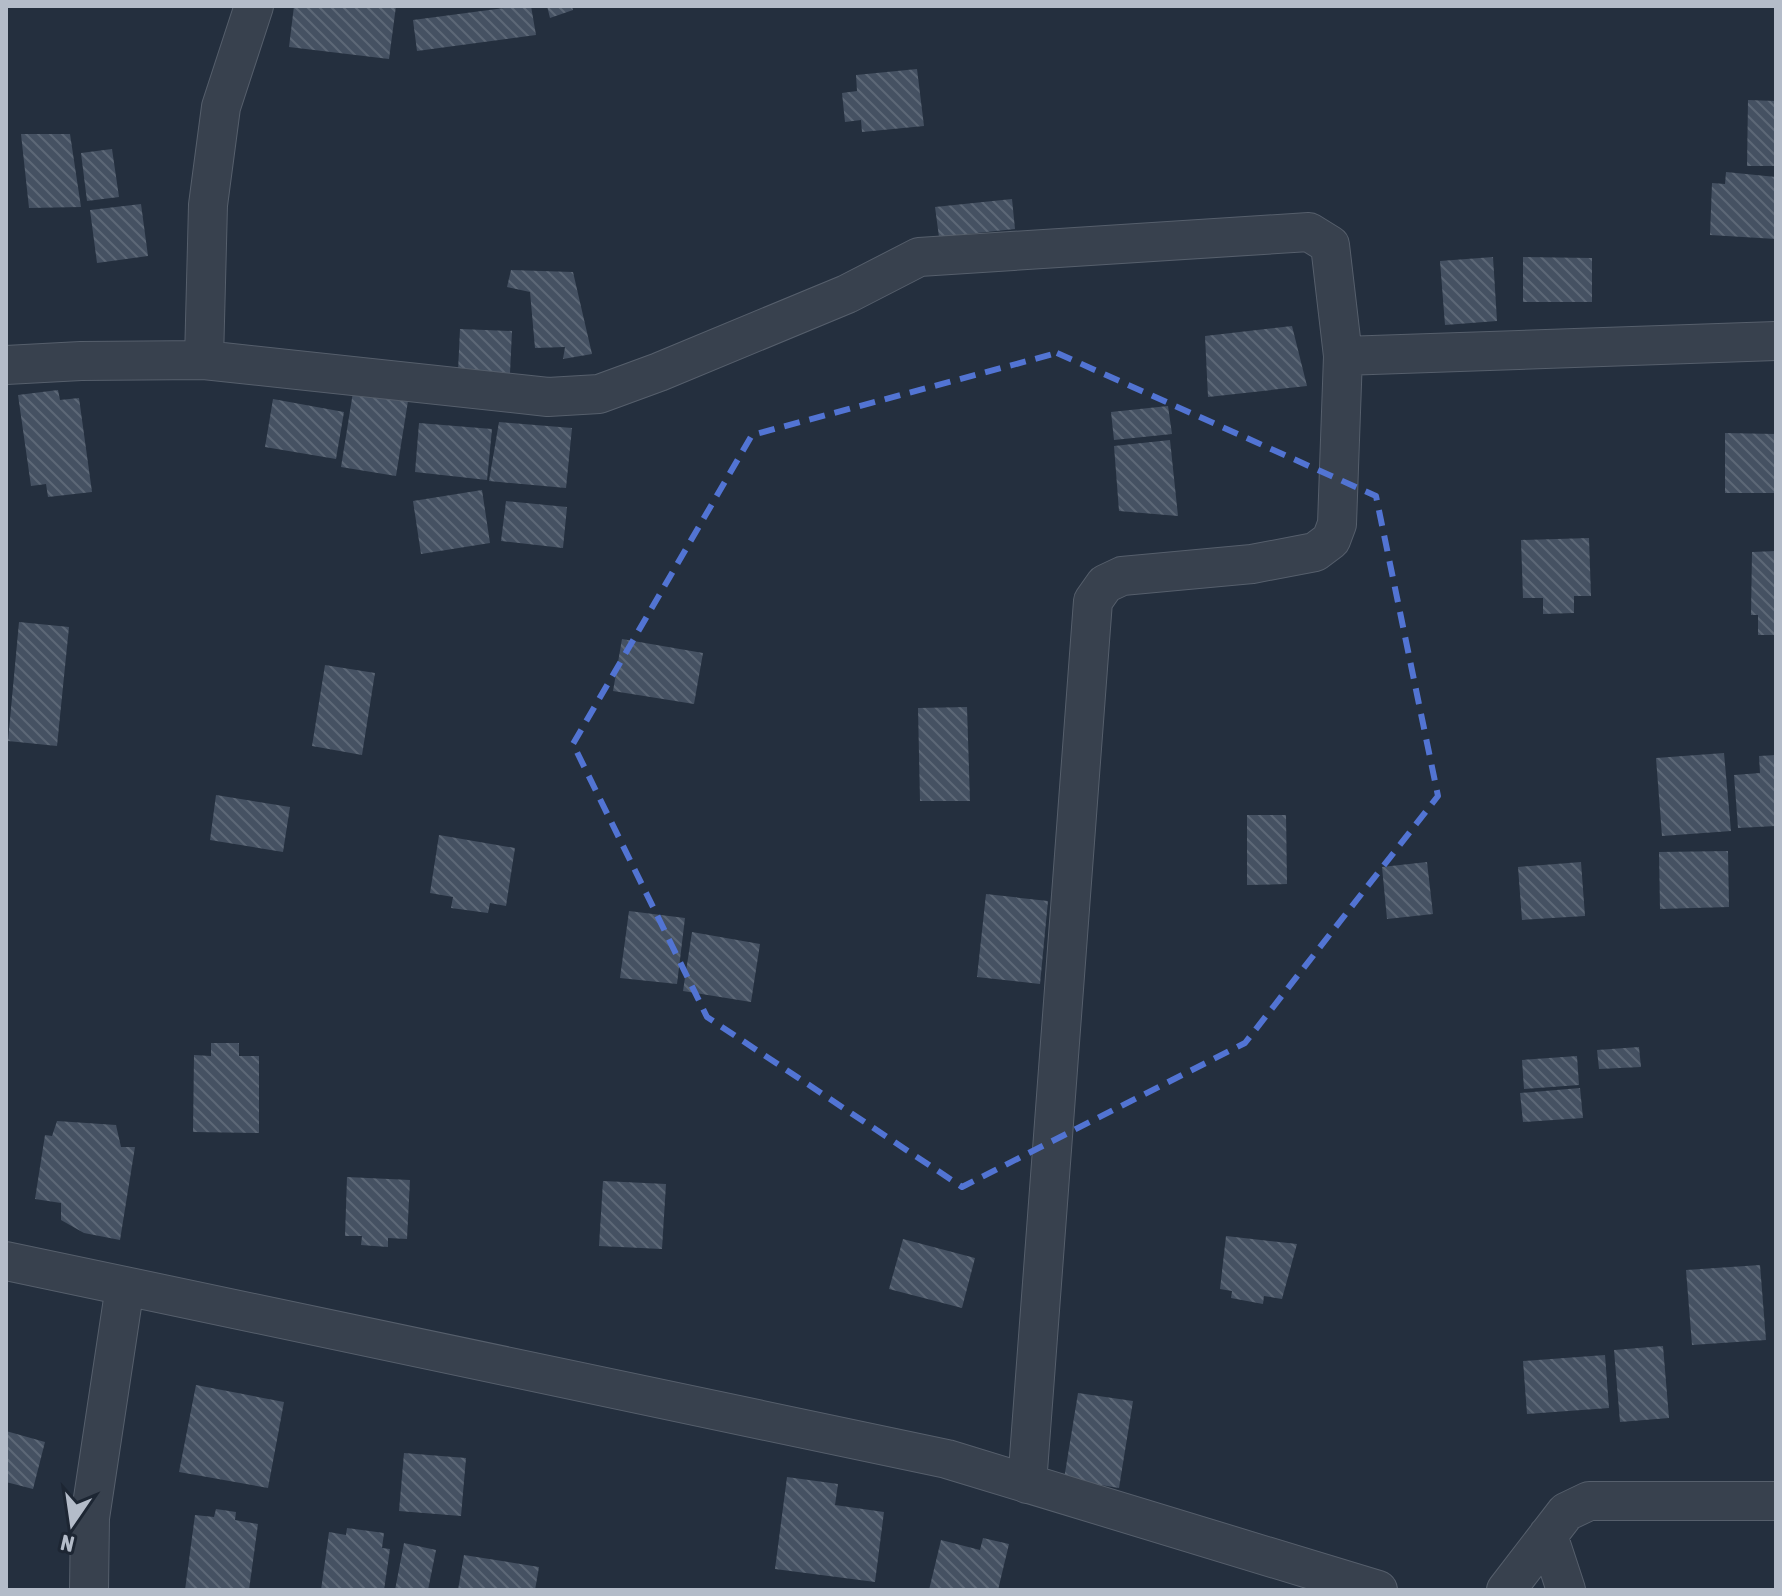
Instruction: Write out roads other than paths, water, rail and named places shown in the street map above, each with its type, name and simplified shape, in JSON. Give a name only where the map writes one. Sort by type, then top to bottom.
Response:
[{"type":"street","points":[[204,360],[208,205],[221,107],[254,6]]},
{"type":"street","points":[[6,365],[204,360],[548,397],[599,394],[847,294],[919,257],[1309,232],[1330,245],[1343,356],[1337,524],[1331,540],[1315,552],[1252,564],[1122,576],[1105,584],[1093,601],[1027,1484]]},
{"type":"street","points":[[1343,356],[1776,341]]},
{"type":"street","points":[[6,1261],[947,1459],[1378,1590]]},
{"type":"street","points":[[89,1590],[90,1518],[125,1286]]},
{"type":"street","points":[[1506,1590],[1566,1512],[1589,1501],[1776,1501]]},
{"type":"street","points":[[1548,1535],[1566,1590]]}]
